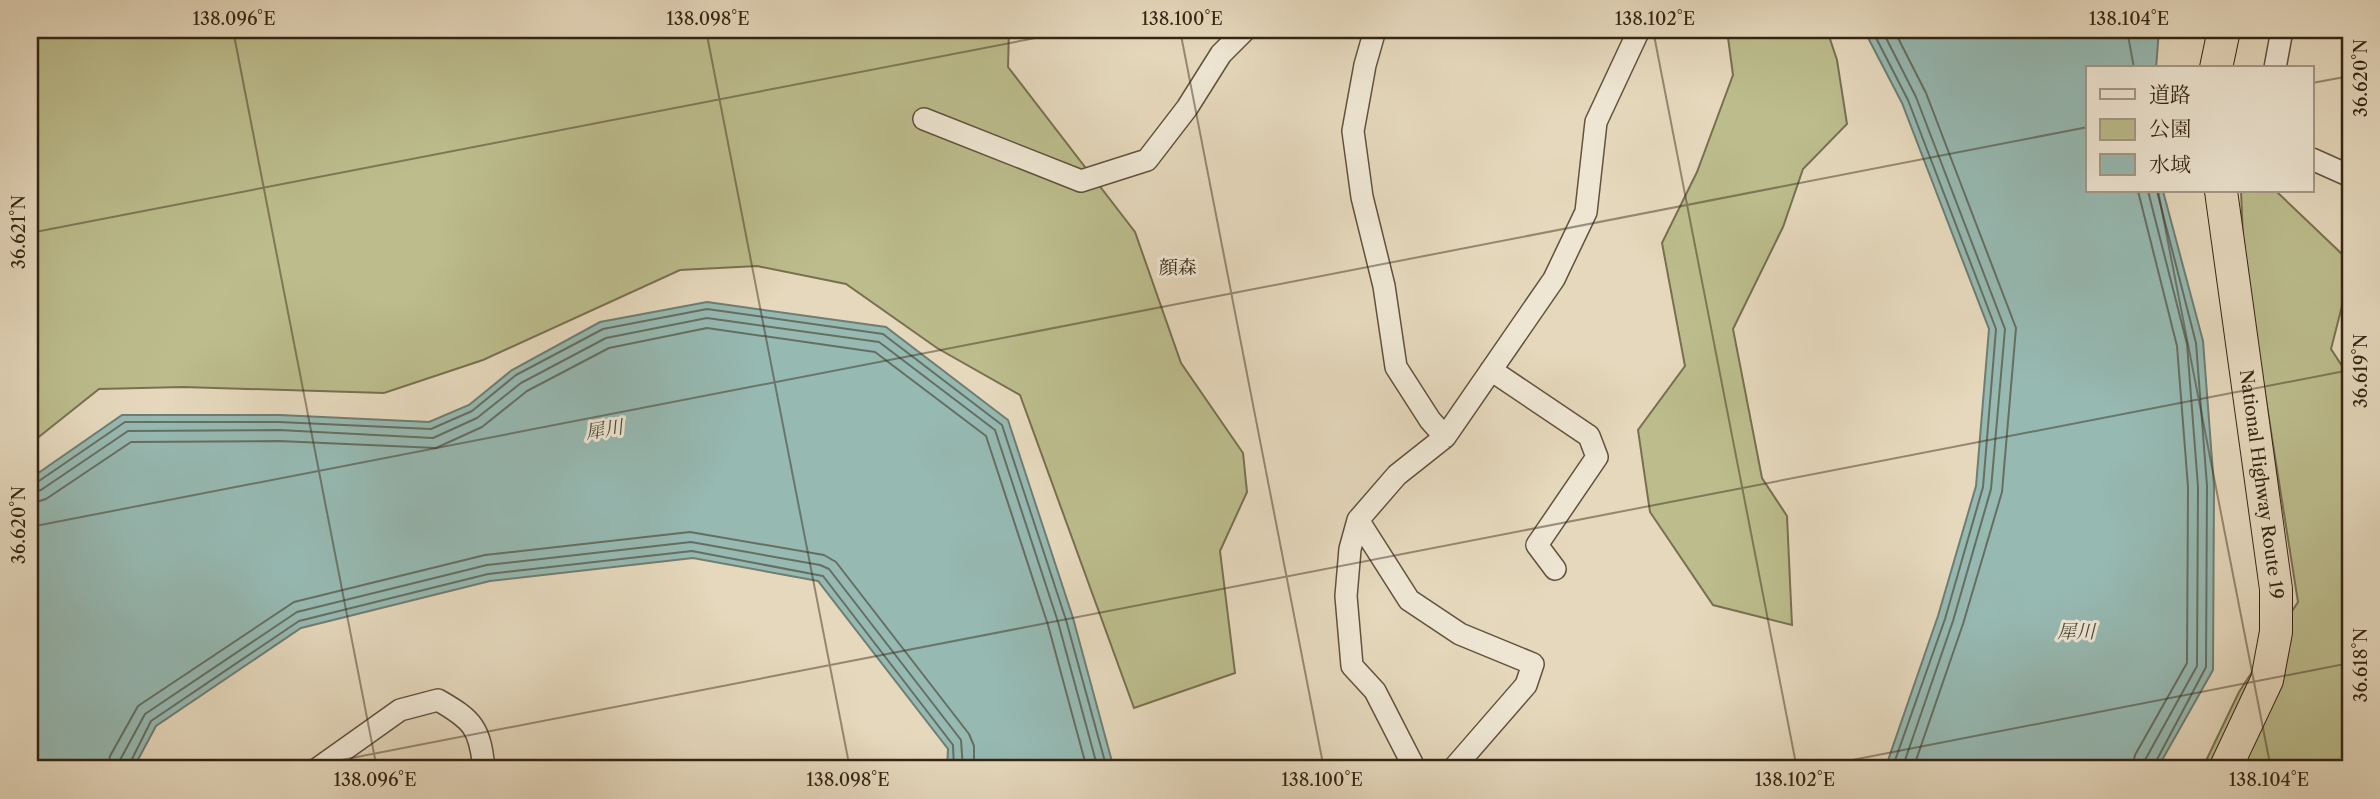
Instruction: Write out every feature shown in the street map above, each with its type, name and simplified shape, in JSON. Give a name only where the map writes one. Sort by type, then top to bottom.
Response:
[{"type":"highway","points":[[2216,66],[2224,30]]},
{"type":"highway","name":"National Highway Route 19","points":[[2221,192],[2276,589],[2276,632],[2267,680],[2225,769]]},
{"type":"street","points":[[924,119],[1081,181],[1147,160],[1187,108],[1221,54],[1245,30]]},
{"type":"street","points":[[1376,30],[1365,65],[1353,131],[1362,197],[1384,286],[1396,367],[1430,420],[1445,437]]},
{"type":"street","points":[[1415,769],[1375,691],[1352,666],[1346,596],[1350,549],[1358,520],[1397,475],[1445,437],[1554,279],[1586,212],[1597,122],[1639,30]]},
{"type":"street","points":[[2275,66],[2282,30]]},
{"type":"street","points":[[2314,160],[2350,176]]},
{"type":"street","points":[[1491,370],[1589,436],[1597,457],[1537,545],[1555,569]]},
{"type":"street","points":[[1358,520],[1409,600],[1460,634],[1533,664],[1526,685],[1452,769]]},
{"type":"street","points":[[317,769],[400,710],[438,700],[466,715],[481,738],[484,769]]},
{"type":"green space","points":[[30,30],[1009,30],[1008,67],[1135,232],[1181,363],[1243,453],[1247,492],[1220,551],[1235,673],[1134,708],[1020,395],[937,348],[846,284],[757,266],[680,270],[483,360],[384,393],[183,387],[99,389],[30,444]]},
{"type":"green space","points":[[1727,30],[1827,30],[1837,60],[1847,124],[1803,169],[1783,227],[1733,329],[1762,478],[1787,516],[1792,625],[1713,605],[1650,512],[1638,430],[1685,366],[1662,243],[1697,172],[1733,75]]},
{"type":"green space","points":[[2241,192],[2277,192],[2343,255],[2343,302],[2331,349],[2350,378],[2350,753],[2341,761],[2345,769],[2202,769],[2239,692],[2298,602],[2244,261]]},
{"type":"water","name":"犀川","points":[[1864,30],[2159,30],[2156,66],[2086,66],[2086,192],[2163,192],[2203,341],[2214,486],[2213,670],[2157,769],[1885,769],[1938,616],[1976,486],[1989,329],[1902,103]]},
{"type":"water","points":[[707,302],[886,327],[1008,420],[1073,618],[1114,769],[947,769],[948,749],[818,581],[693,558],[490,581],[301,628],[156,726],[133,769],[30,769],[30,480],[122,415],[280,415],[429,422],[469,405],[512,370],[600,322]]},
{"type":"district","name":"顔森","points":[[1178,267]]}]
